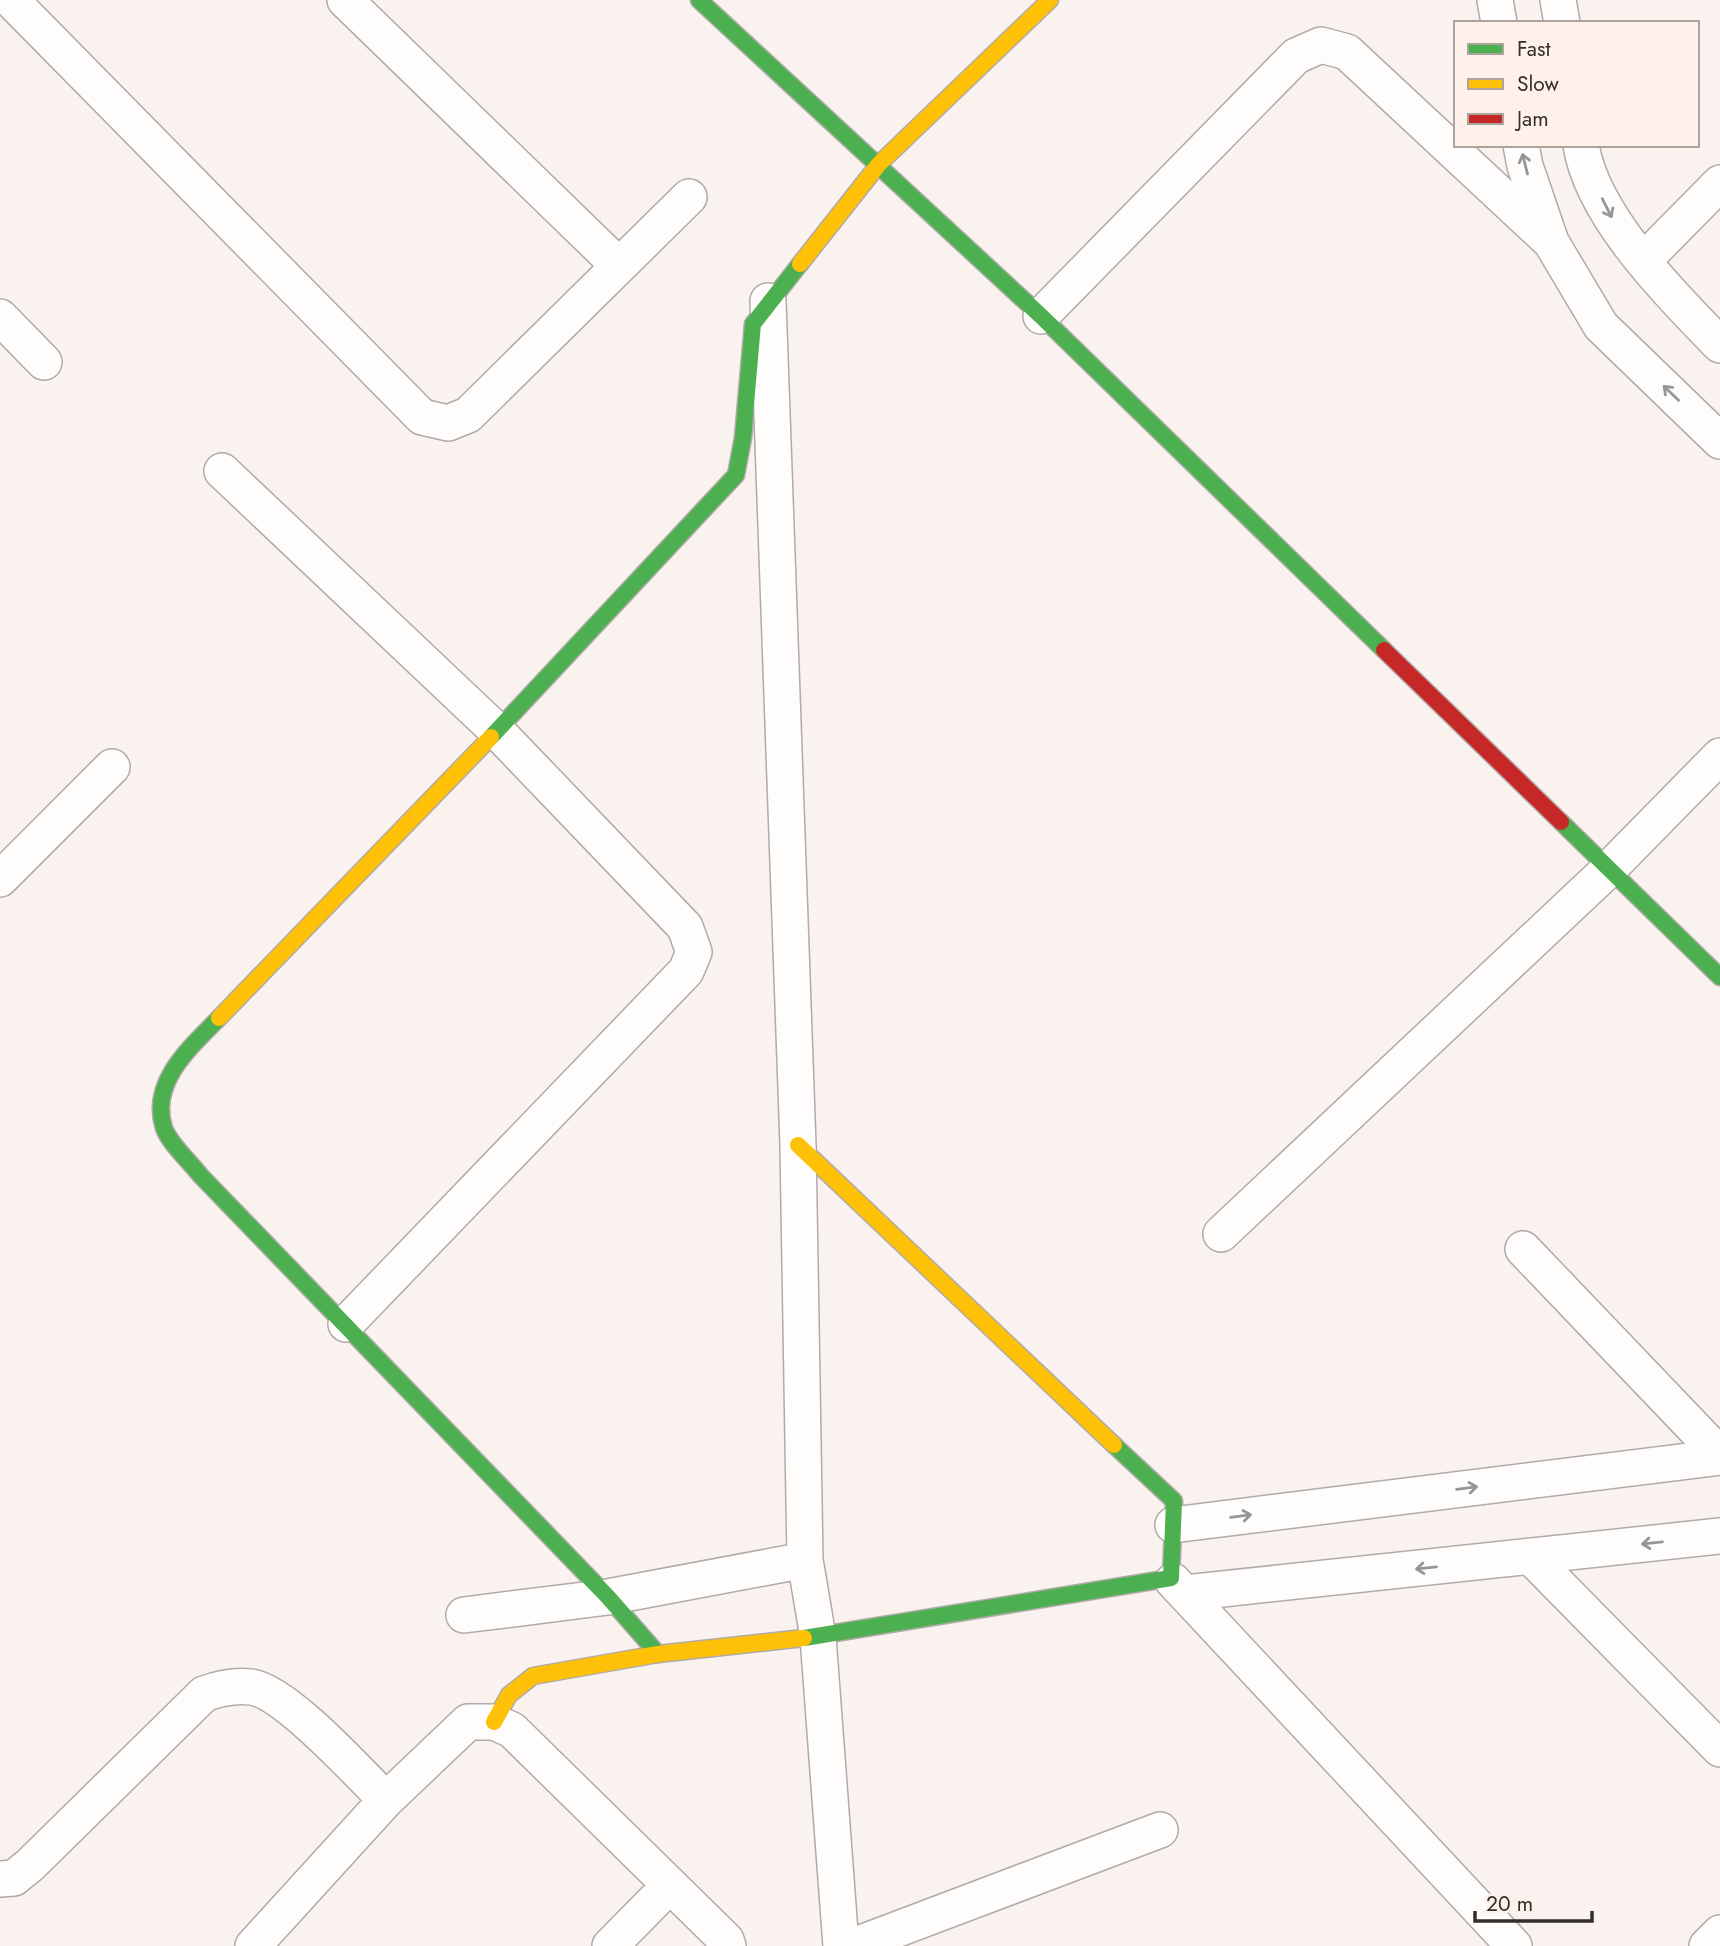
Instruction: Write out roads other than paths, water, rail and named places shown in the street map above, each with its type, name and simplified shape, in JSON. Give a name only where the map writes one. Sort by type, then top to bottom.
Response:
[{"type":"street","points":[[12,0],[422,417],[448,423],[468,415],[689,197]]},
{"type":"street","points":[[345,0],[619,266]]},
{"type":"street","points":[[699,0],[1041,316],[1720,977]]},
{"type":"street","points":[[658,1654],[608,1597],[200,1175],[164,1128],[162,1090],[181,1057],[497,732],[736,475],[745,442],[747,363],[753,324],[768,301],[879,164],[1050,0]]},
{"type":"street","points":[[1495,0],[1499,21]]},
{"type":"street","points":[[1558,0],[1562,21]]},
{"type":"street","points":[[1041,316],[1296,56],[1321,45],[1347,52],[1551,242]]},
{"type":"street","points":[[1521,147],[1525,166],[1551,242],[1601,326],[1720,441]]},
{"type":"street","points":[[1581,147],[1584,162],[1621,234],[1675,299],[1720,345]]},
{"type":"street","points":[[1643,261],[1720,183]]},
{"type":"street","points":[[768,301],[798,1145],[805,1560],[818,1637],[841,1946]]},
{"type":"street","points":[[0,317],[44,362]]},
{"type":"street","points":[[222,471],[497,732],[685,927],[694,952],[685,971],[346,1324]]},
{"type":"street","points":[[1221,1234],[1609,869],[1720,757]]},
{"type":"street","points":[[0,879],[112,767]]},
{"type":"street","points":[[798,1145],[1174,1501],[1173,1525],[1178,1586],[1514,1946]]},
{"type":"street","points":[[1523,1249],[1720,1456]]},
{"type":"street","points":[[1173,1525],[1720,1456]]},
{"type":"street","points":[[494,1722],[504,1698],[518,1684],[533,1676],[658,1654],[818,1637],[1178,1586],[1530,1556],[1720,1536]]},
{"type":"street","points":[[1530,1556],[1720,1749]]},
{"type":"street","points":[[464,1615],[608,1597],[805,1560]]},
{"type":"street","points":[[0,1879],[14,1878],[30,1865],[204,1694],[225,1686],[253,1687],[279,1698],[386,1800]]},
{"type":"street","points":[[253,1946],[386,1800],[468,1722],[494,1722],[512,1730],[726,1940],[728,1946]]},
{"type":"street","points":[[853,1946],[1160,1830]]},
{"type":"street","points":[[610,1946],[670,1885]]},
{"type":"street","points":[[1707,1946],[1720,1933]]}]
